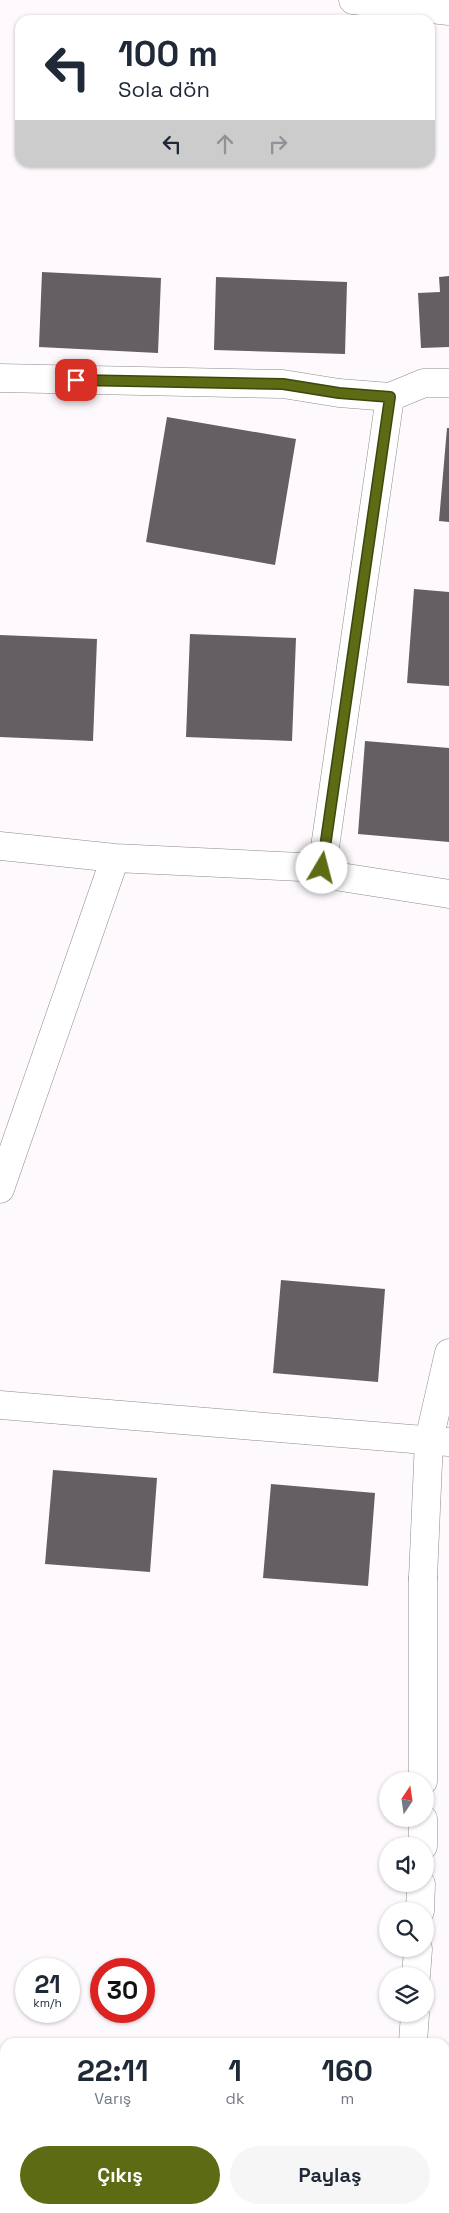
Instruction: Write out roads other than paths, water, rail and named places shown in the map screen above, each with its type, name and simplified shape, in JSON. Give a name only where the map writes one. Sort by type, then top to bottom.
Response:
[{"type":"street","points":[[353,0],[449,10]]},
{"type":"street","points":[[0,378],[283,384],[339,393],[390,397],[424,383],[449,383]]},
{"type":"street","points":[[322,868],[390,397]]},
{"type":"street","points":[[0,846],[115,858],[322,868],[341,877],[449,894]]},
{"type":"street","points":[[0,1189],[115,858]]},
{"type":"street","points":[[423,1772],[422,1578],[449,1354]]},
{"type":"street","points":[[0,1405],[439,1441]]},
{"type":"street","points":[[413,2038],[414,2022]]}]
